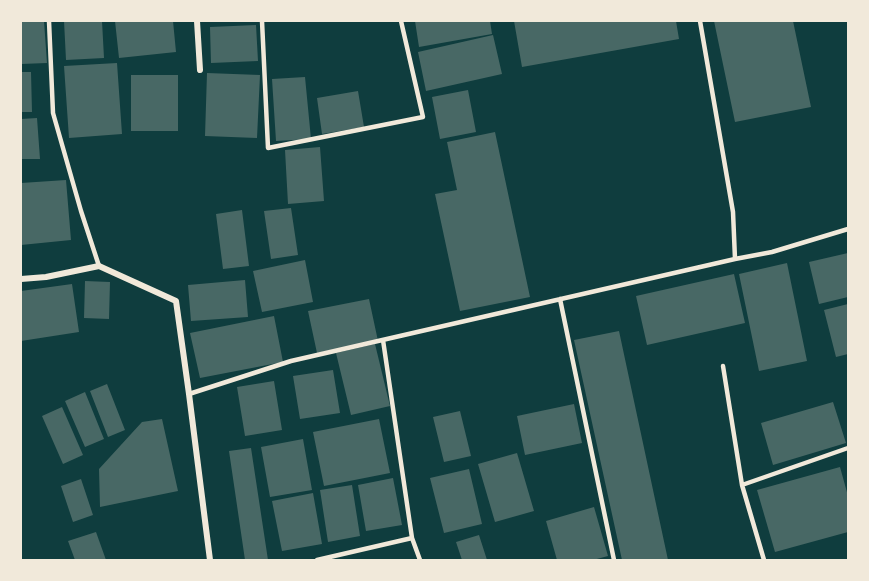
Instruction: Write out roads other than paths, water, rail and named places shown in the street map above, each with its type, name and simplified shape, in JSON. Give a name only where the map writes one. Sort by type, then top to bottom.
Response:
[{"type":"street","points":[[197,21],[200,70]]},
{"type":"street","points":[[21,279],[46,277],[99,266],[176,301],[210,560]]},
{"type":"lane","points":[[49,21],[53,113],[99,266]]},
{"type":"lane","points":[[262,21],[268,148],[423,117],[400,21]]},
{"type":"lane","points":[[699,21],[733,212],[735,259]]},
{"type":"lane","points":[[189,394],[291,361],[772,252],[848,229]]},
{"type":"lane","points":[[560,299],[614,560]]},
{"type":"lane","points":[[382,340],[412,538],[420,560]]},
{"type":"lane","points":[[723,366],[742,485],[764,560]]},
{"type":"lane","points":[[742,485],[848,448]]},
{"type":"lane","points":[[317,560],[412,538]]}]
